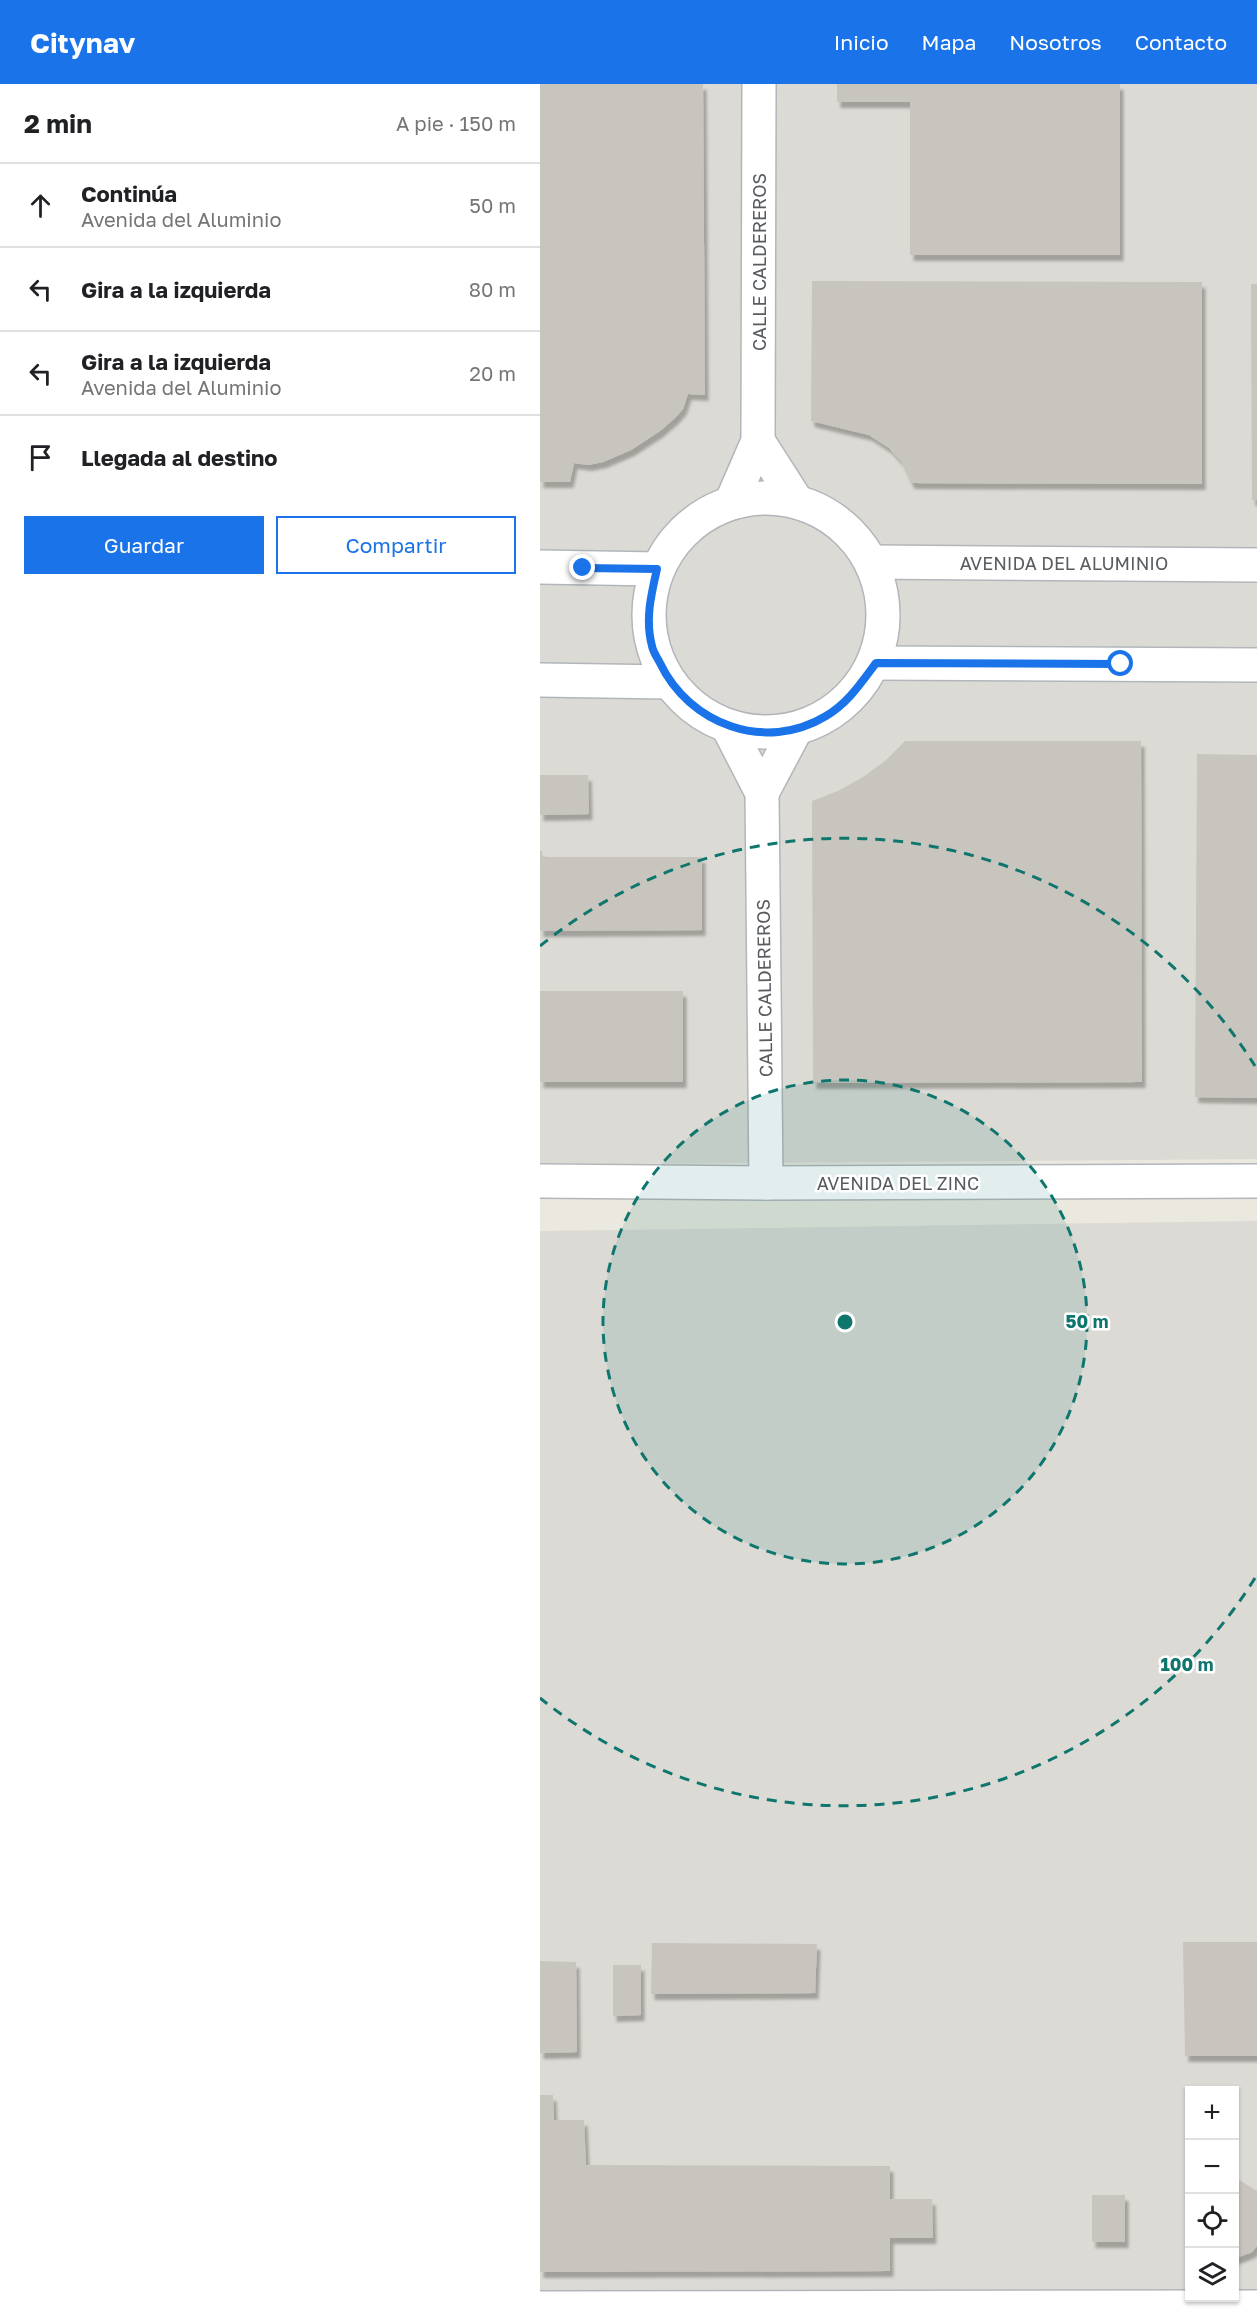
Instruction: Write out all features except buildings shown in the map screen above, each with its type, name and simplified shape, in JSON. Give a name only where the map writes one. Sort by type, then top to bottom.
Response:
[{"type":"street","name":"CALLE CALDEREROS","points":[[758,441],[759,84]]},
{"type":"street","points":[[758,441],[797,502]]},
{"type":"street","points":[[731,503],[758,441]]},
{"type":"street","points":[[765,498],[797,502],[827,515],[852,535],[871,562],[882,598],[882,636],[876,663],[850,697],[826,716],[796,729],[765,733],[728,727],[694,709],[669,682],[652,646],[648,607],[657,569],[675,540],[700,517],[731,503],[765,498]]},
{"type":"street","name":"AVENIDA DEL ALUMINIO","points":[[871,562],[1257,565]]},
{"type":"street","points":[[540,567],[657,569]]},
{"type":"street","points":[[876,663],[1257,665]]},
{"type":"street","points":[[540,680],[669,682]]},
{"type":"street","points":[[728,727],[762,793]]},
{"type":"street","points":[[762,793],[796,729]]},
{"type":"street","name":"CALLE CALDEREROS","points":[[762,793],[766,1183]]},
{"type":"street","name":"AVENIDA DEL ZINC","points":[[540,1181],[766,1183],[1257,1181]]},
{"type":"street","points":[[540,2308],[1257,2307]]},
{"type":"shaded area","points":[[540,84],[1257,84],[1257,1159],[540,1163]]},
{"type":"shaded area","points":[[1257,1221],[1257,2320],[540,2320],[540,1231]]},
{"type":"route","points":[[583,568],[657,569],[648,607],[652,646],[669,682],[694,709],[728,727],[765,733],[796,729],[826,716],[850,697],[876,663],[1121,664]]}]
